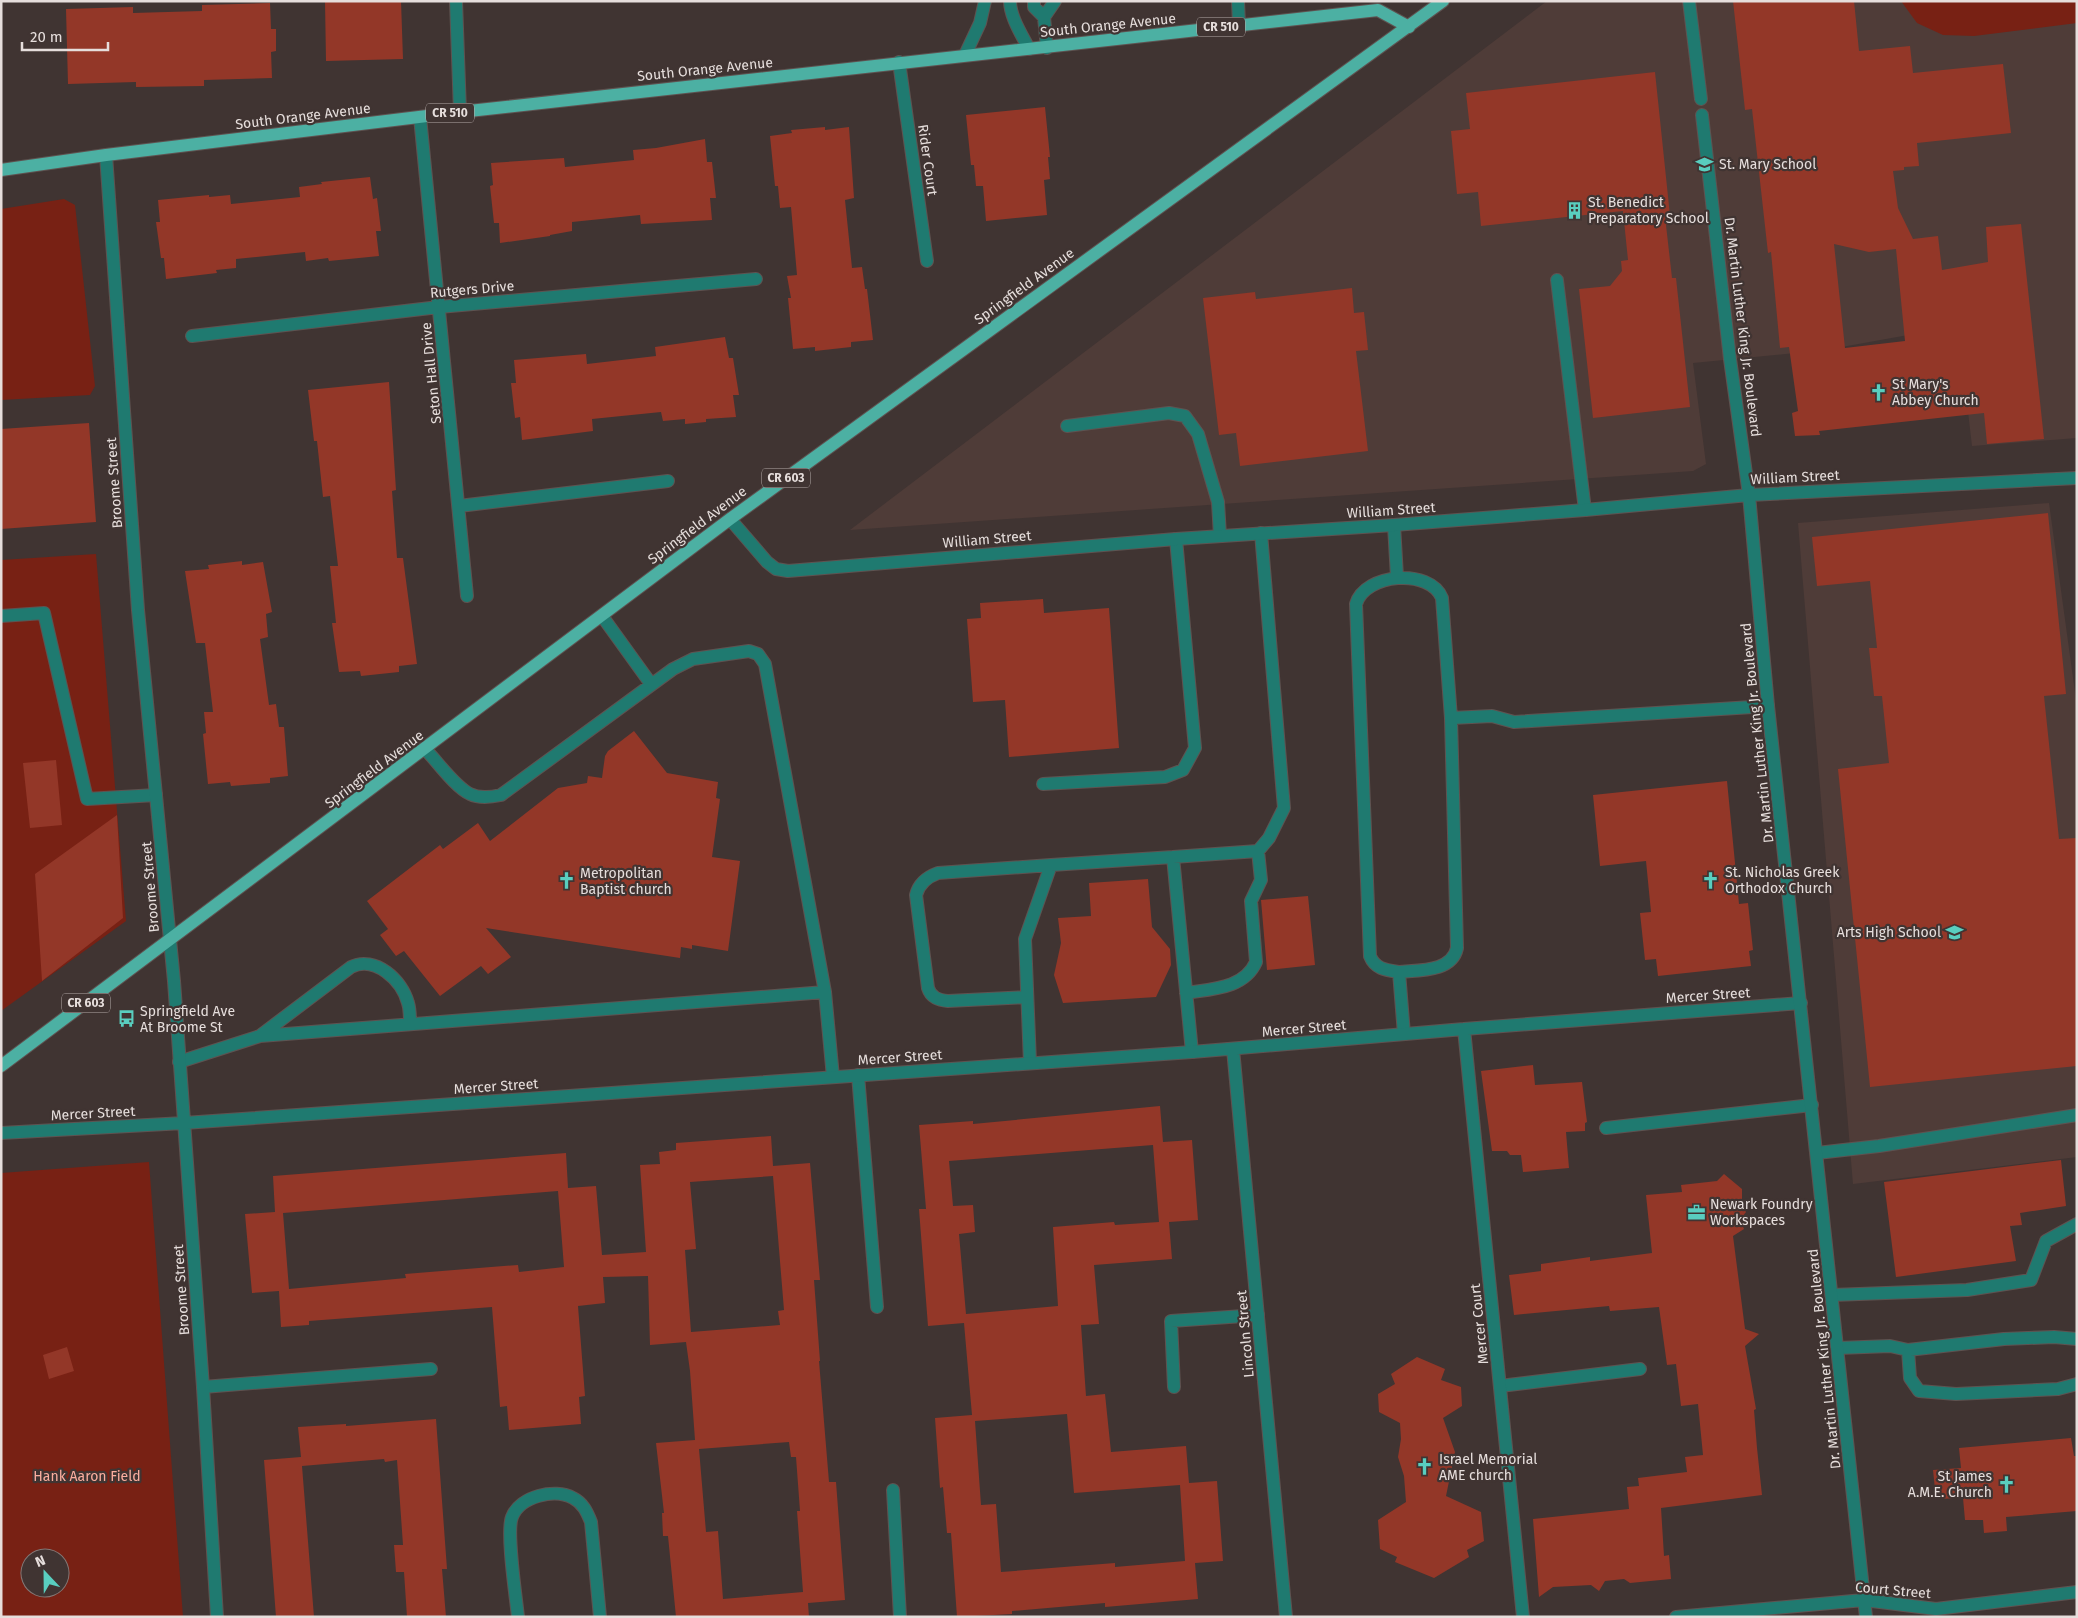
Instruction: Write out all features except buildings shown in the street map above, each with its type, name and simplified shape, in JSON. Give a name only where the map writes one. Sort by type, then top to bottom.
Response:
[{"type":"main road","name":"Springfield Avenue","points":[[1,1066],[730,519],[1443,1]]},
{"type":"main road","name":"South Orange Avenue","points":[[1,170],[106,155],[460,112],[1378,10],[1409,27]]},
{"type":"street","points":[[456,1],[460,112]]},
{"type":"street","points":[[964,55],[980,23],[985,1]]},
{"type":"street","points":[[1010,1],[1015,20],[1029,49]]},
{"type":"street","points":[[1034,1],[1034,7],[1044,17],[1047,48]]},
{"type":"street","points":[[1044,17],[1055,1]]},
{"type":"street","points":[[1238,1],[1239,25]]},
{"type":"street","points":[[1689,1],[1701,100]]},
{"type":"street","name":"Rider Court","points":[[899,62],[927,261]]},
{"type":"street","name":"Dr. Martin Luther King Jr. Boulevard","points":[[1702,115],[1730,359],[1749,495],[1768,706],[1866,1617]]},
{"type":"street","name":"Seton Hall Drive","points":[[420,117],[467,596]]},
{"type":"street","name":"Broome Street","points":[[106,155],[138,610],[170,940],[184,1123],[217,1617]]},
{"type":"street","name":"Rutgers Drive","points":[[192,336],[439,307],[756,279]]},
{"type":"street","points":[[1557,280],[1586,510]]},
{"type":"street","points":[[1068,426],[1169,413],[1185,416],[1198,434],[1218,502],[1220,536]]},
{"type":"street","name":"William Street","points":[[730,519],[767,562],[776,569],[788,571],[1176,538],[1394,525],[1749,495],[2077,478]]},
{"type":"street","points":[[459,506],[668,481]]},
{"type":"street","points":[[1394,525],[1397,577]]},
{"type":"street","points":[[1027,998],[948,1001],[938,1000],[932,995],[928,988],[916,895],[921,884],[938,872],[1258,851],[1269,838],[1284,808],[1261,533]]},
{"type":"street","points":[[1043,784],[1164,777],[1183,770],[1195,748],[1176,538]]},
{"type":"street","points":[[1397,577],[1429,583],[1440,592],[1442,598],[1451,718],[1457,948],[1456,955],[1444,965],[1432,969],[1399,972],[1379,968],[1372,962],[1370,956],[1356,604],[1362,593],[1368,588],[1397,577]]},
{"type":"street","points":[[1,616],[44,613],[87,798],[156,795]]},
{"type":"street","points":[[602,616],[651,684]]},
{"type":"street","points":[[425,749],[470,794],[491,797],[501,795],[673,668],[693,660],[749,650],[758,654],[764,660],[825,992],[833,1077]]},
{"type":"street","points":[[1451,718],[1492,716],[1514,722],[1768,706]]},
{"type":"street","points":[[1186,993],[1230,986],[1245,977],[1253,969],[1256,962],[1251,901],[1261,880],[1258,851]]},
{"type":"street","points":[[1173,857],[1192,1052]]},
{"type":"street","points":[[1030,1063],[1025,939],[1051,865]]},
{"type":"street","points":[[260,1036],[351,967],[366,963],[373,964],[386,972],[397,984],[407,1000],[410,1023]]},
{"type":"street","points":[[1399,972],[1404,1034]]},
{"type":"street","points":[[179,1062],[260,1036],[825,992]]},
{"type":"street","name":"Mercer Street","points":[[1,1133],[184,1123],[1192,1052],[1801,1003]]},
{"type":"street","name":"Mercer Court","points":[[1464,1029],[1523,1617]]},
{"type":"street","name":"Lincoln Street","points":[[1233,1049],[1286,1617]]},
{"type":"street","points":[[858,1075],[877,1307]]},
{"type":"street","points":[[1606,1128],[1812,1106]]},
{"type":"street","points":[[1817,1153],[1879,1146],[2077,1115]]},
{"type":"street","points":[[1832,1295],[1967,1290],[2031,1280],[2046,1241],[2077,1224]]},
{"type":"street","points":[[1174,1387],[1171,1321],[1258,1315]]},
{"type":"street","points":[[1838,1348],[1890,1346],[1908,1350],[2004,1339],[2054,1337],[2077,1339]]},
{"type":"street","points":[[1908,1350],[1910,1378],[1919,1390],[1956,1394],[2058,1389],[2077,1384]]},
{"type":"street","points":[[203,1387],[431,1369]]},
{"type":"street","points":[[1500,1386],[1640,1369]]},
{"type":"street","points":[[893,1490],[900,1617]]},
{"type":"street","points":[[518,1617],[511,1544],[512,1516],[521,1506],[534,1498],[565,1494],[581,1504],[591,1522],[600,1617]]},
{"type":"street","name":"Court Street","points":[[1676,1617],[1864,1600],[1936,1609],[2077,1592]]},
{"type":"shaded area","name":"St. Mary School","points":[[1547,1],[2077,1],[2077,438],[1972,446],[1958,326],[1825,350],[1693,363],[1706,464],[1693,471],[850,530]]},
{"type":"shaded area","name":"Arts High School","points":[[2049,503],[2077,707],[2077,1157],[1853,1184],[1798,523]]},
{"type":"green space","points":[[1901,1],[2077,1],[2077,23],[1974,36],[1943,35],[1917,23]]},
{"type":"green space","points":[[64,199],[75,205],[95,386],[90,395],[1,400],[1,209]]},
{"type":"green space","points":[[96,554],[126,921],[1,1011],[1,560]]},
{"type":"green space","name":"Hank Aaron Field","points":[[149,1162],[183,1617],[1,1617],[1,1173]]},
{"type":"place","name":"St. Mary School","points":[[1705,164]]},
{"type":"place","name":"St. Benedict Preparatory School","points":[[1574,210]]},
{"type":"place","name":"St Mary's Abbey Church","points":[[1878,392]]},
{"type":"place","name":"St. Nicholas Greek Orthodox Church","points":[[1711,880]]},
{"type":"place","name":"Metropolitan Baptist church","points":[[566,881]]},
{"type":"place","name":"Arts High School","points":[[1955,932]]},
{"type":"place","name":"Springfield Ave At Broome St","points":[[126,1019]]},
{"type":"place","name":"Newark Foundry Workspaces","points":[[1696,1212]]},
{"type":"place","name":"Israel Memorial AME church","points":[[1425,1467]]},
{"type":"place","name":"St James A.M.E. Church","points":[[2006,1484]]}]
